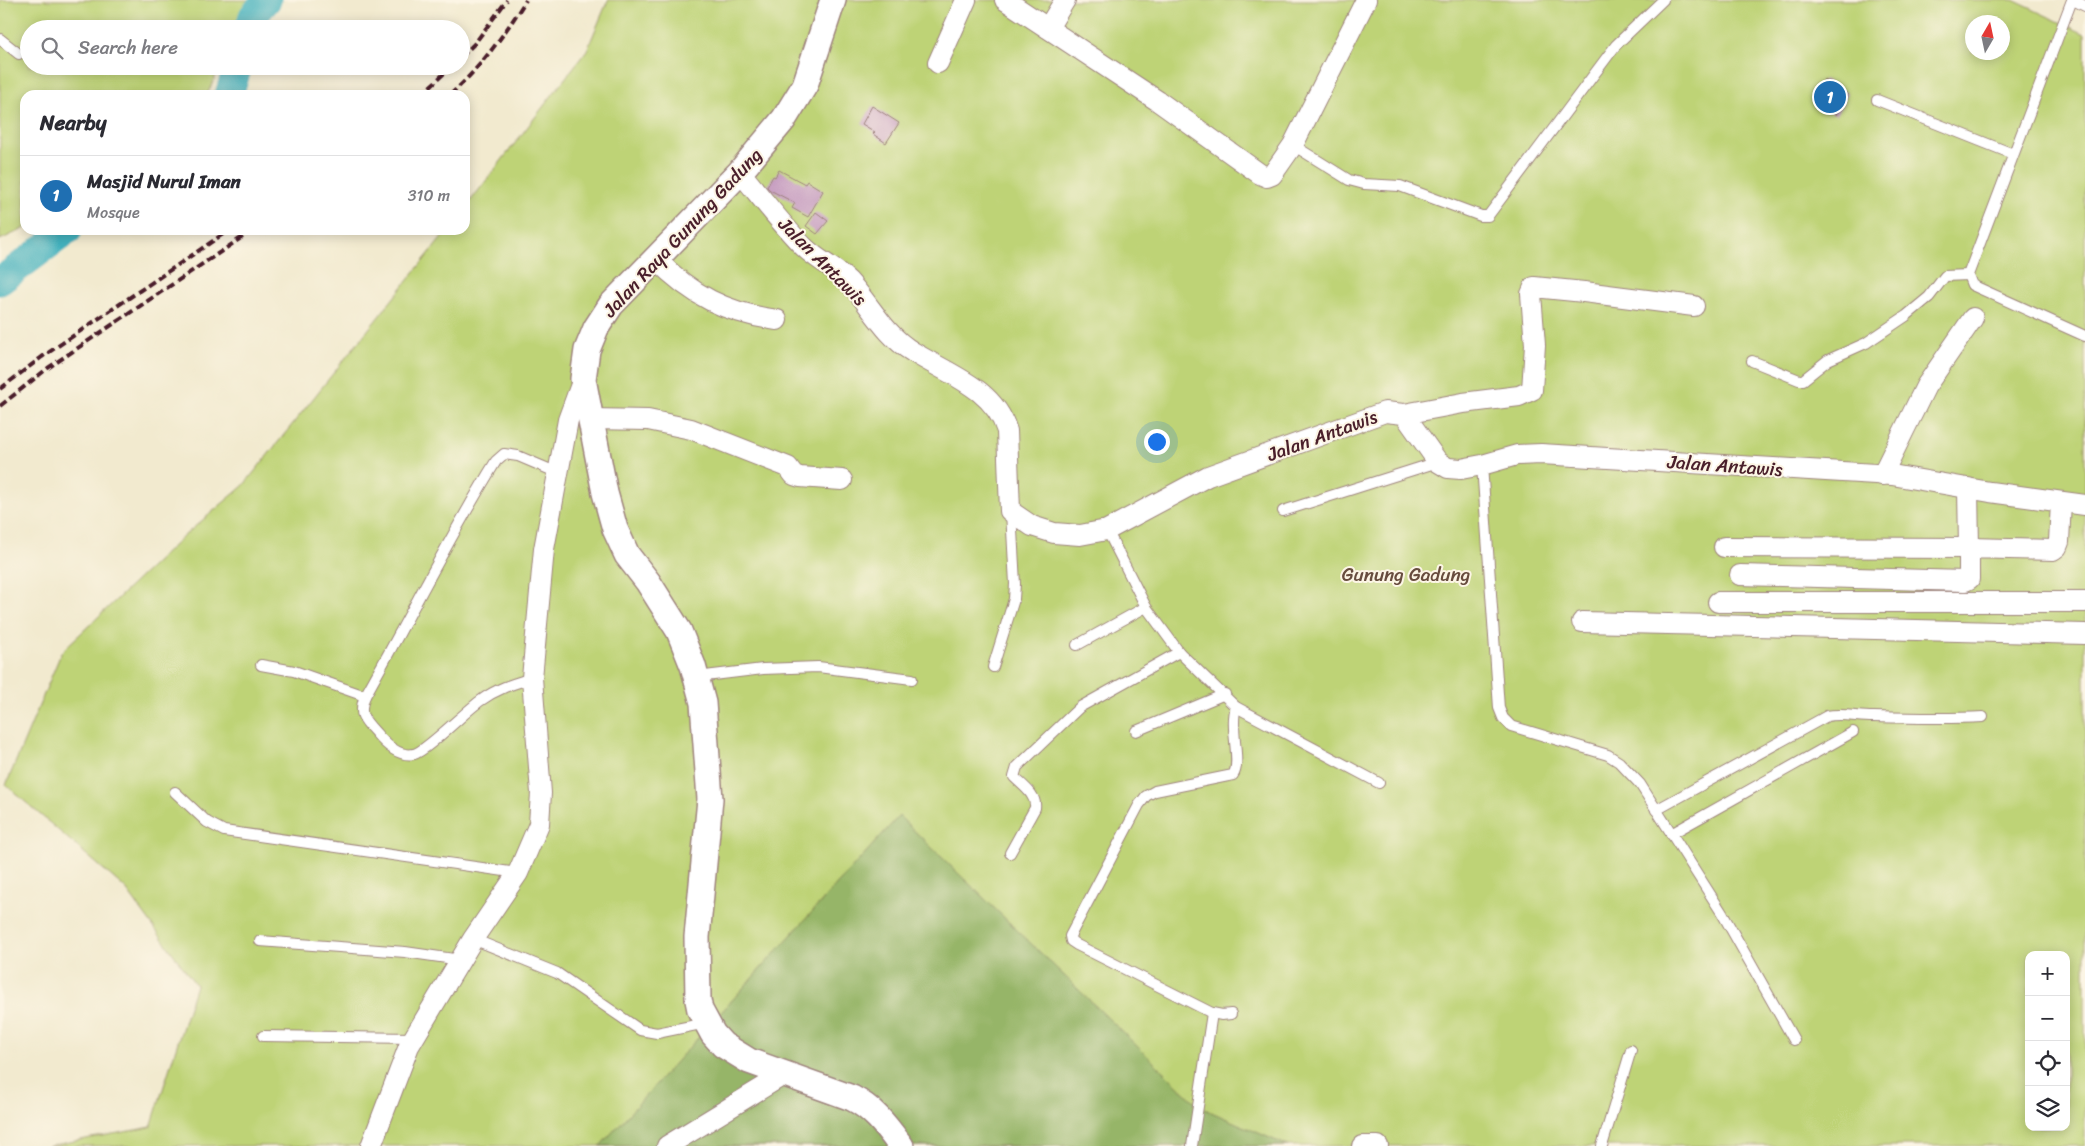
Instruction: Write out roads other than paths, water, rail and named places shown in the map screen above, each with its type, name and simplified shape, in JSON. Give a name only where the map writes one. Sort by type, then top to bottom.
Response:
[{"type":"street","name":"Jalan Raya Gunung Gadung","points":[[833,0],[805,85],[784,119],[740,172],[611,305],[596,328],[587,350],[583,379],[605,493],[615,529],[627,555],[648,582],[679,631],[696,677],[703,703],[710,799],[696,937],[700,1010],[706,1023],[724,1045],[737,1054],[749,1061],[852,1098],[865,1105],[878,1115],[901,1146]]},
{"type":"street","points":[[938,63],[966,0]]},
{"type":"street","points":[[1005,0],[1158,101],[1260,174],[1267,177],[1272,175],[1293,145],[1366,0]]},
{"type":"street","points":[[1048,28],[1065,0]]},
{"type":"street","name":"Jalan Antawis","points":[[740,172],[804,248],[835,269],[852,284],[889,334],[913,353],[976,389],[996,407],[1003,418],[1007,431],[1010,511],[1032,526],[1054,533],[1080,535],[1107,530],[1208,476],[1385,412],[1404,414],[1438,462],[1454,469],[1482,465],[1517,455],[1541,454],[1918,478],[1968,488],[2085,505]]},
{"type":"street","points":[[656,259],[674,278],[705,298],[735,312],[777,320]]},
{"type":"street","points":[[1404,414],[1463,403],[1519,396],[1532,390],[1535,345],[1531,294],[1534,287],[1694,306]]},
{"type":"street","points":[[1882,475],[1926,386],[1973,318]]},
{"type":"street","points":[[371,1146],[414,1038],[473,939],[518,873],[539,824],[541,793],[532,678],[544,549],[568,420],[583,379]]},
{"type":"street","points":[[590,419],[648,420],[691,429],[788,467],[794,475],[800,478],[842,480]]},
{"type":"street","points":[[1740,575],[1965,581],[1969,579],[1970,574],[1968,488]]},
{"type":"street","points":[[1724,547],[2053,550],[2059,542],[2060,502]]},
{"type":"street","points":[[1718,602],[2085,602]]},
{"type":"street","points":[[1582,622],[2085,634]]},
{"type":"street","points":[[667,1146],[785,1074]]},
{"type":"street","points":[[1362,1146],[1378,1146]]},
{"type":"lane","points":[[1293,145],[1349,180],[1364,184],[1400,186],[1481,216],[1488,216],[1616,45],[1663,0]]},
{"type":"lane","points":[[2085,6],[2073,0],[2012,154],[1968,275],[1972,285],[2085,336]]},
{"type":"lane","points":[[0,39],[19,54]]},
{"type":"lane","points":[[1877,100],[2012,154]]},
{"type":"lane","points":[[1752,361],[1799,380],[1804,380],[1828,360],[1866,343],[1906,316],[1929,297],[1945,276],[1968,275]]},
{"type":"lane","points":[[532,678],[501,687],[456,720],[423,750],[412,754],[400,753],[377,734],[361,713],[360,708],[453,534],[496,461],[504,454],[518,456],[558,473]]},
{"type":"lane","points":[[1283,511],[1438,462]]},
{"type":"lane","points":[[1482,465],[1499,708],[1503,718],[1511,726],[1608,755],[1629,771],[1672,834],[1722,914],[1794,1040]]},
{"type":"lane","points":[[993,667],[1014,599],[1015,584],[1010,511]]},
{"type":"lane","points":[[1107,530],[1146,607],[1179,652],[1225,694],[1236,708],[1379,783]]},
{"type":"lane","points":[[1077,644],[1146,607]]},
{"type":"lane","points":[[1010,853],[1035,808],[1036,802],[1034,797],[1014,777],[1017,767],[1080,707],[1179,652]]},
{"type":"lane","points":[[262,665],[294,671],[365,696]]},
{"type":"lane","points":[[696,677],[763,670],[818,667],[912,679]]},
{"type":"lane","points":[[1136,731],[1225,694]]},
{"type":"lane","points":[[1231,1014],[1212,1013],[1077,945],[1070,936],[1103,871],[1146,796],[1155,791],[1233,776],[1236,766],[1233,723],[1236,708]]},
{"type":"lane","points":[[1656,810],[1826,716],[1946,719],[1983,717]]},
{"type":"lane","points":[[1672,834],[1853,732]]},
{"type":"lane","points":[[175,792],[207,822],[224,831],[518,873]]},
{"type":"lane","points":[[473,939],[557,973],[646,1032],[657,1033],[706,1023]]},
{"type":"lane","points":[[260,941],[405,952],[461,960]]},
{"type":"lane","points":[[1192,1146],[1212,1013]]},
{"type":"lane","points":[[263,1036],[414,1038]]},
{"type":"lane","points":[[1602,1146],[1631,1050]]},
{"type":"waterway","points":[[252,20],[267,0]]},
{"type":"waterway","points":[[231,90],[235,75]]},
{"type":"waterway","points":[[0,281],[61,235]]},
{"type":"railway","points":[[470,48],[507,0]]},
{"type":"railway","points":[[470,75],[509,26],[526,0]]},
{"type":"railway","points":[[426,90],[442,75]]},
{"type":"railway","points":[[455,90],[470,75]]},
{"type":"railway","points":[[0,389],[42,357],[222,235]]},
{"type":"railway","points":[[0,406],[48,368],[246,235]]},
{"type":"place","name":"Masjid Nurul Iman","points":[[1830,97]]},
{"type":"park label","name":"Gunung Gadung","points":[[1406,574]]}]
